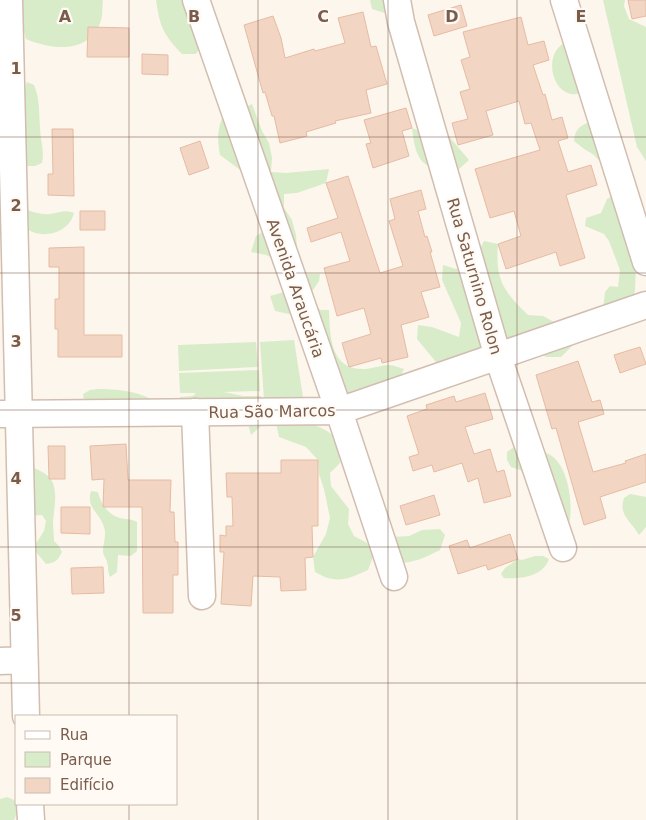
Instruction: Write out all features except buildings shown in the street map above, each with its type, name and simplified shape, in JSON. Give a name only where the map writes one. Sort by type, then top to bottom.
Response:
[{"type":"street","points":[[8,0],[12,660],[26,715]]},
{"type":"street","name":"Avenida Araucária","points":[[196,0],[339,411],[394,577]]},
{"type":"street","name":"Rua Saturnino Rolon","points":[[397,0],[401,22],[498,358],[563,548]]},
{"type":"street","points":[[564,0],[646,262]]},
{"type":"street","name":"Rua São Marcos","points":[[10,414],[339,411],[646,306]]},
{"type":"street","points":[[195,412],[202,596]]},
{"type":"street","points":[[30,805],[30,820]]},
{"type":"green space","points":[[18,0],[103,0],[102,18],[94,33],[78,45],[68,47],[47,46],[26,39]]},
{"type":"green space","points":[[156,0],[188,0],[204,41],[196,54],[182,54],[170,41],[163,30]]},
{"type":"green space","points":[[370,0],[390,0],[391,15],[372,9]]},
{"type":"green space","points":[[603,0],[625,0],[624,6],[629,19],[646,27],[646,161],[637,147]]},
{"type":"green space","points":[[564,43],[585,91],[575,94],[566,92],[559,87],[555,79],[552,69],[553,59],[557,50]]},
{"type":"green space","points":[[27,82],[34,85],[39,106],[43,159],[42,163],[35,166],[28,166],[22,161],[26,131],[25,94]]},
{"type":"green space","points":[[252,104],[262,131],[269,143],[272,158],[271,172],[286,173],[329,169],[326,183],[297,193],[284,194],[284,208],[292,220],[296,235],[299,271],[306,274],[320,274],[319,281],[311,293],[315,306],[321,310],[329,310],[330,331],[334,350],[345,364],[354,368],[366,369],[389,365],[404,369],[398,382],[354,409],[303,319],[275,311],[270,296],[284,292],[280,262],[266,255],[251,252],[256,236],[269,228],[243,172],[220,155],[218,138],[220,123],[225,112],[239,110]]},
{"type":"green space","points":[[587,123],[593,126],[604,163],[574,141],[577,130]]},
{"type":"green space","points":[[412,128],[431,136],[447,134],[469,160],[458,170],[446,170],[429,166],[419,157]]},
{"type":"green space","points":[[614,195],[636,265],[635,290],[632,305],[603,309],[605,292],[610,286],[618,287],[620,270],[609,241],[604,234],[585,226],[586,218],[601,213],[607,199]]},
{"type":"green space","points":[[25,209],[43,214],[65,211],[74,213],[71,220],[61,230],[55,233],[40,234],[27,229]]},
{"type":"green space","points":[[484,241],[498,244],[498,266],[502,284],[512,299],[528,315],[543,316],[571,331],[572,346],[561,357],[547,357],[533,353],[448,371],[436,362],[417,339],[418,325],[432,327],[459,337],[461,323],[442,280],[443,265],[456,269],[470,269]]},
{"type":"green space","points":[[294,340],[307,422],[328,432],[336,440],[340,454],[340,463],[330,473],[331,486],[349,509],[348,524],[354,536],[367,543],[373,557],[368,570],[347,578],[329,578],[315,572],[313,557],[326,534],[330,518],[319,474],[318,460],[306,447],[279,437],[276,423],[262,425],[251,435],[247,420],[180,408],[180,397],[193,396],[196,393],[180,393],[179,373],[259,370],[260,391],[224,392],[243,396],[261,396],[264,399],[260,342]]},
{"type":"green space","points":[[256,342],[258,367],[179,371],[178,345]]},
{"type":"green space","points":[[90,390],[125,391],[151,399],[154,407],[145,427],[84,402],[83,394]]},
{"type":"green space","points":[[514,447],[522,449],[542,461],[546,453],[554,457],[560,464],[570,495],[569,524],[562,527],[526,472],[511,467],[507,460],[507,452]]},
{"type":"green space","points":[[32,467],[48,476],[52,481],[55,491],[54,541],[62,552],[54,562],[49,564],[46,564],[36,552],[35,545],[44,531],[46,521],[42,515],[28,516]]},
{"type":"green space","points":[[91,491],[98,492],[104,507],[110,513],[120,518],[137,522],[137,551],[131,556],[118,555],[117,572],[110,577],[107,560],[103,553],[105,530],[90,502]]},
{"type":"green space","points":[[630,494],[646,497],[646,527],[639,535],[626,518],[623,509],[624,498]]},
{"type":"green space","points":[[440,529],[445,535],[440,550],[415,561],[398,563],[392,537],[409,536],[422,530]]},
{"type":"green space","points":[[543,556],[549,559],[542,570],[524,577],[504,578],[501,574],[505,568],[518,559],[522,560]]},
{"type":"green space","points":[[7,797],[14,800],[16,815],[14,820],[0,820],[0,799]]}]
